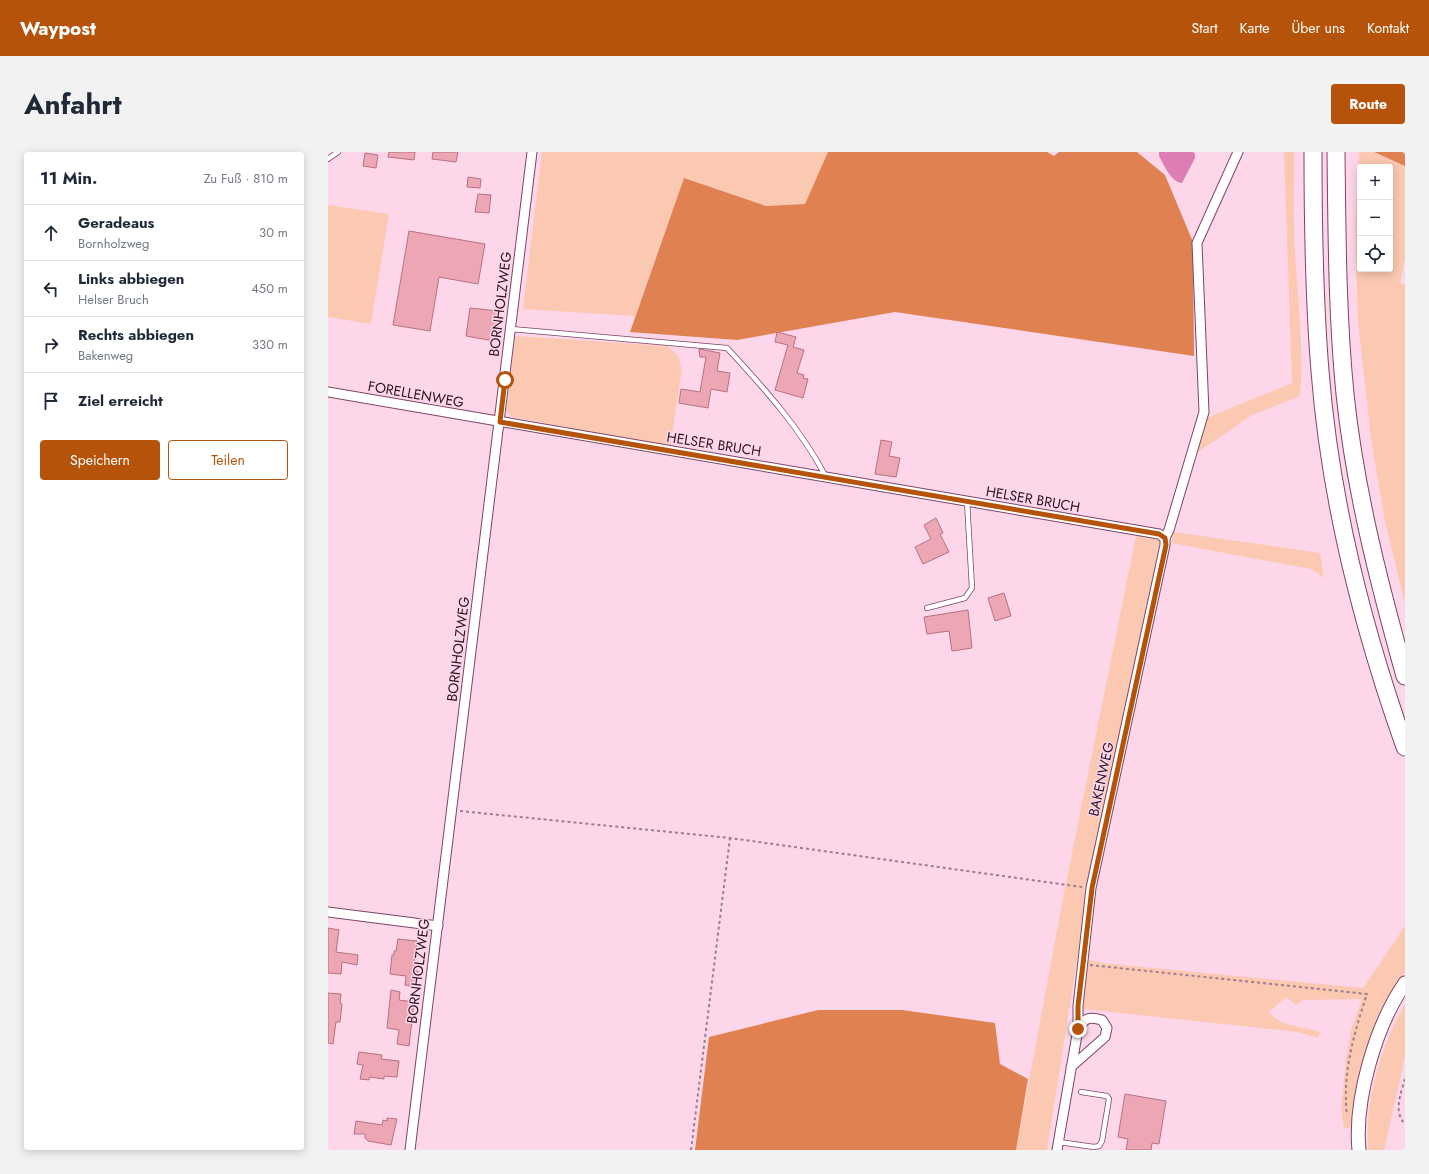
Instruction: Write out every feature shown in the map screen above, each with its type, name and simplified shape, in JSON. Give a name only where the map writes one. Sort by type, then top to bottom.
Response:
[{"type":"highway","points":[[1313,152],[1313,267],[1320,372],[1327,431],[1342,524],[1352,570],[1370,640],[1405,747]]},
{"type":"highway","points":[[1336,152],[1338,298],[1346,402],[1355,468],[1370,539],[1385,603],[1405,676]]},
{"type":"street","name":"BORNHOLZWEG","points":[[410,1150],[532,152]]},
{"type":"street","points":[[1165,538],[1204,412],[1197,243],[1238,152]]},
{"type":"street","name":"FORELLENWEG","points":[[328,392],[500,422]]},
{"type":"street","name":"HELSER BRUCH","points":[[500,422],[1159,534],[1165,538]]},
{"type":"street","name":"BAKENWEG","points":[[1058,1146],[1078,1029],[1078,1006],[1092,888],[1166,545],[1165,538]]},
{"type":"street","points":[[328,912],[438,926]]},
{"type":"street","points":[[1359,1150],[1362,1102],[1370,1060],[1383,1024],[1405,983]]},
{"type":"street","points":[[1071,1067],[1105,1038],[1106,1028],[1102,1020],[1092,1017],[1084,1020],[1078,1029]]},
{"type":"lane","points":[[328,159],[338,152]]},
{"type":"lane","points":[[511,329],[727,348],[760,385],[812,450],[826,477]]},
{"type":"lane","points":[[927,608],[965,598],[972,588],[966,501]]},
{"type":"lane","points":[[1058,1146],[1094,1147],[1099,1146],[1102,1141],[1109,1099],[1107,1096],[1082,1092]]},
{"type":"path","points":[[452,810],[730,838],[1092,888]]},
{"type":"path","points":[[691,1150],[730,838]]},
{"type":"path","points":[[1083,964],[1367,994],[1353,1033],[1345,1098],[1348,1121]]},
{"type":"path","points":[[1405,1079],[1399,1101],[1398,1113],[1405,1124]]},
{"type":"shaded area","points":[[542,152],[828,152],[805,204],[766,206],[684,178],[635,316],[523,309]]},
{"type":"shaded area","points":[[828,152],[1047,152],[1054,156],[1059,152],[1137,152],[1165,175],[1193,242],[1194,356],[895,312],[737,340],[630,332],[684,178],[766,206],[805,204]]},
{"type":"shaded area","points":[[1159,152],[1193,152],[1195,154],[1195,158],[1182,183],[1174,180],[1168,172],[1159,156]]},
{"type":"shaded area","points":[[1284,152],[1294,152],[1294,240],[1301,343],[1300,396],[1252,415],[1195,454],[1204,419],[1292,383]]},
{"type":"shaded area","points":[[1359,152],[1373,152],[1405,166],[1405,258],[1400,283],[1405,285],[1405,604],[1385,521],[1372,446],[1358,321],[1355,226],[1357,189],[1357,272],[1393,272],[1393,164],[1358,164]]},
{"type":"shaded area","points":[[1374,152],[1405,152],[1405,166]]},
{"type":"shaded area","points":[[328,205],[389,214],[371,324],[328,317]]},
{"type":"shaded area","points":[[515,336],[667,346],[678,356],[682,370],[670,446],[512,417],[506,411]]},
{"type":"shaded area","points":[[1174,532],[1320,553],[1324,578],[1311,569],[1171,543]]},
{"type":"shaded area","points":[[1136,536],[1160,540],[1089,883],[1047,1150],[1016,1150],[1065,888]]},
{"type":"shaded area","points":[[1405,926],[1405,972],[1397,984],[1354,1127],[1344,1128],[1341,1109],[1351,1030],[1362,999],[1303,1000],[1296,1005],[1286,997],[1269,1012],[1274,1017],[1286,1024],[1320,1032],[1318,1038],[1298,1032],[1083,1009],[1081,1007],[1087,959],[1101,963],[1362,988]]},
{"type":"shaded area","points":[[1405,1004],[1405,1057],[1384,1150],[1368,1150],[1367,1131],[1369,1112],[1376,1074],[1396,1020]]},
{"type":"shaded area","points":[[818,1010],[902,1010],[995,1023],[1000,1064],[1028,1079],[1016,1150],[695,1150],[709,1037]]},
{"type":"building","points":[[389,152],[415,152],[414,160],[388,157]]},
{"type":"building","points":[[433,152],[458,152],[456,162],[432,159]]},
{"type":"building","points":[[365,153],[378,155],[376,168],[363,166]]},
{"type":"building","points":[[468,177],[481,179],[480,188],[467,187]]},
{"type":"building","points":[[478,194],[491,195],[489,213],[475,212]]},
{"type":"building","points":[[409,231],[485,244],[478,284],[439,277],[430,331],[393,325]]},
{"type":"building","points":[[470,308],[498,311],[494,341],[466,336]]},
{"type":"building","points":[[777,332],[796,337],[793,347],[804,350],[797,373],[804,375],[803,378],[808,379],[803,398],[775,390],[788,345],[775,342]]},
{"type":"building","points":[[699,349],[720,353],[717,371],[730,373],[727,392],[711,389],[708,408],[679,403],[681,389],[700,392],[706,357],[700,357]]},
{"type":"building","points":[[881,440],[892,442],[889,456],[900,458],[896,477],[875,474]]},
{"type":"building","points":[[936,518],[943,533],[940,534],[949,552],[923,564],[915,547],[931,539],[924,525]]},
{"type":"building","points":[[1004,593],[1011,616],[995,621],[988,598]]},
{"type":"building","points":[[968,610],[972,648],[952,651],[949,631],[927,634],[924,617]]},
{"type":"building","points":[[328,928],[339,930],[336,952],[358,955],[357,965],[342,962],[341,974],[328,973]]},
{"type":"building","points":[[398,939],[417,941],[413,971],[418,971],[416,987],[405,985],[406,976],[390,974],[392,955],[394,955],[394,951],[396,951]]},
{"type":"building","points":[[391,990],[400,992],[399,1000],[414,1002],[409,1046],[397,1044],[399,1030],[387,1028]]},
{"type":"building","points":[[328,993],[341,994],[340,1003],[342,1004],[340,1022],[336,1022],[333,1044],[328,1043]]},
{"type":"building","points":[[359,1052],[382,1055],[381,1059],[399,1061],[397,1077],[384,1076],[384,1079],[370,1077],[369,1080],[360,1079],[363,1065],[357,1064]]},
{"type":"building","points":[[1125,1094],[1166,1101],[1159,1144],[1152,1143],[1151,1150],[1126,1150],[1128,1139],[1118,1137]]},
{"type":"building","points":[[387,1118],[397,1119],[391,1145],[368,1141],[365,1138],[365,1134],[354,1134],[356,1121],[382,1125],[383,1120],[387,1121]]},
{"type":"route","points":[[505,380],[500,422],[1159,534],[1165,538],[1166,545],[1092,888],[1078,1006],[1078,1029]]}]
